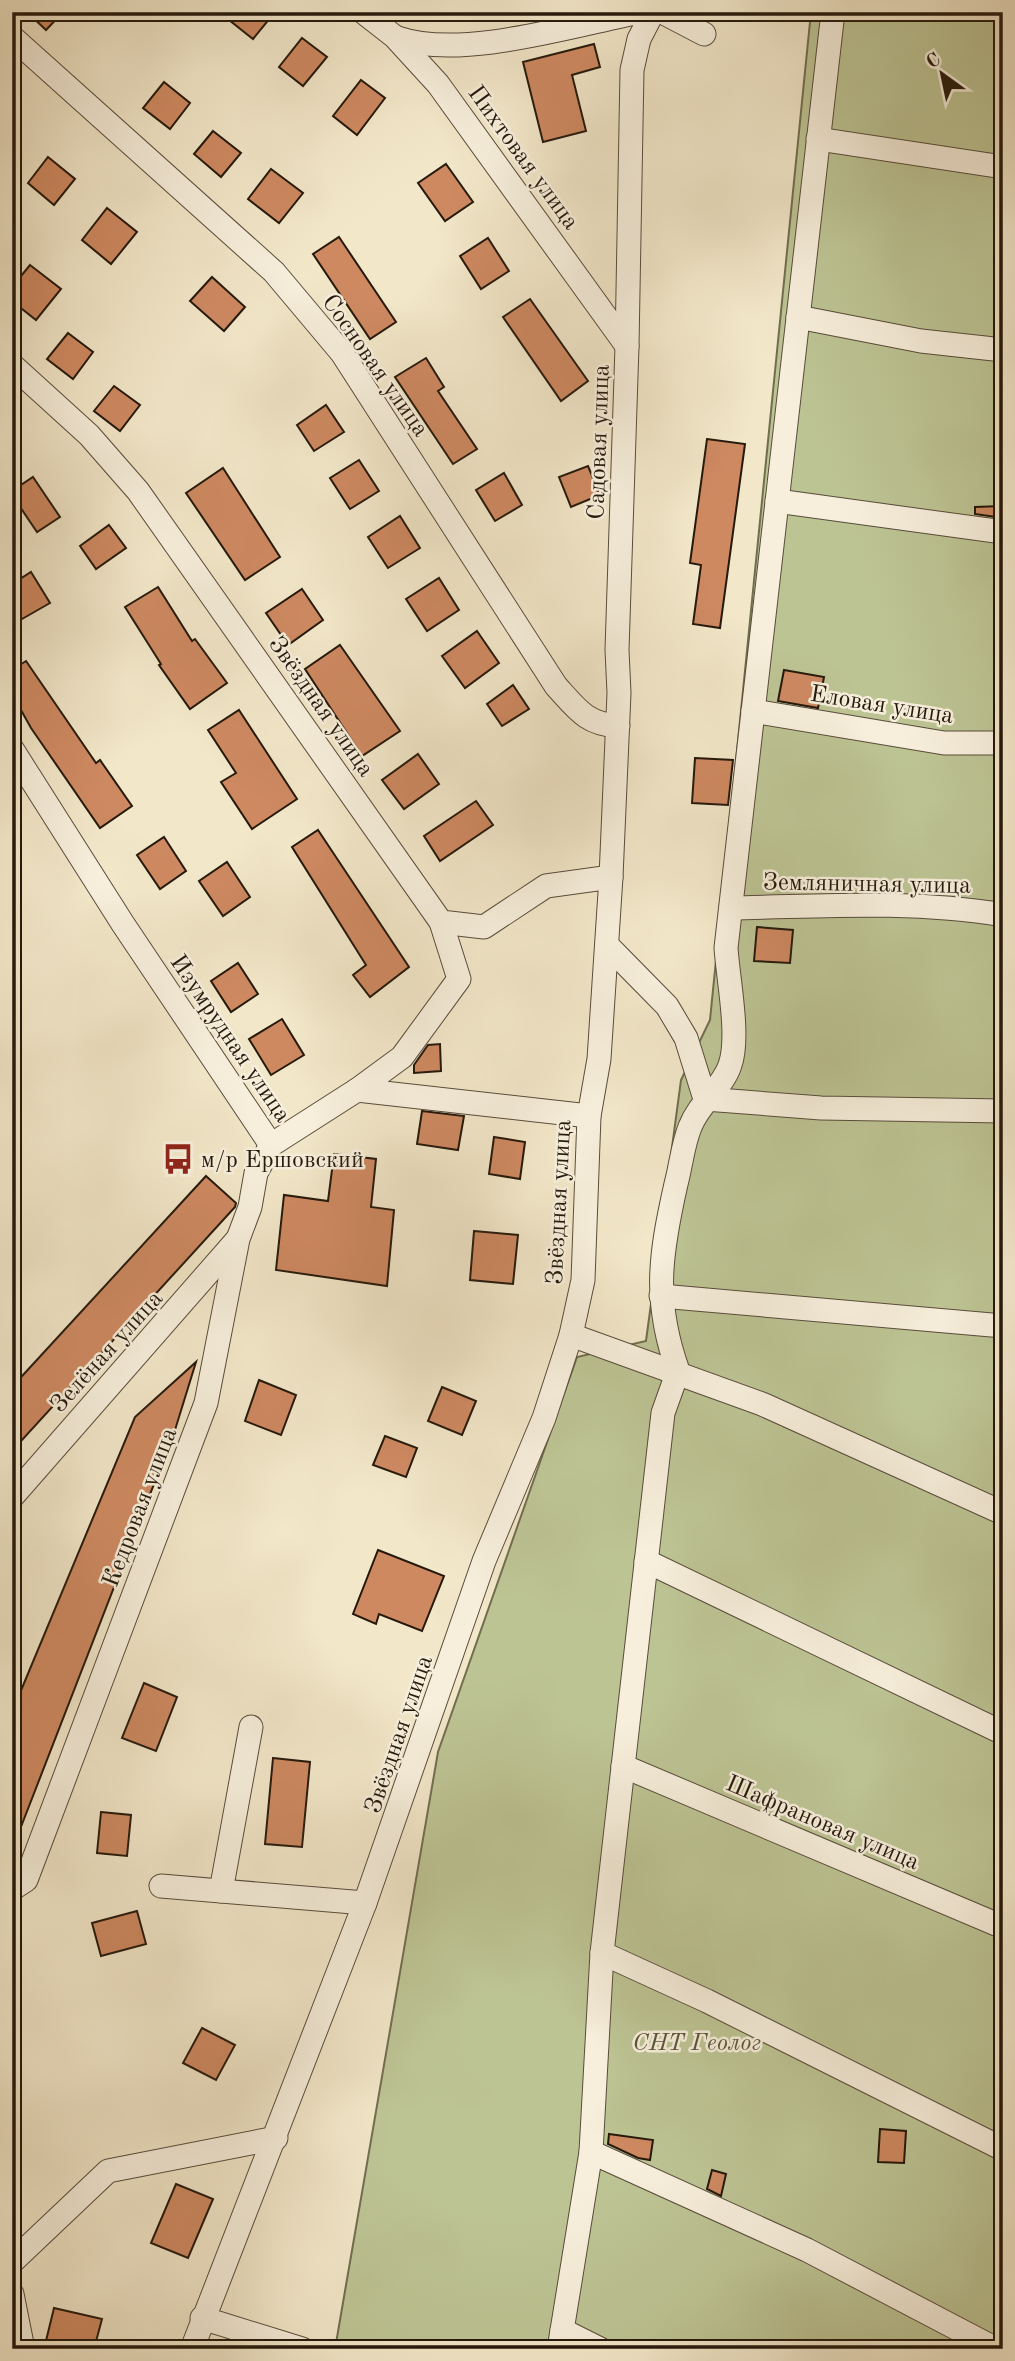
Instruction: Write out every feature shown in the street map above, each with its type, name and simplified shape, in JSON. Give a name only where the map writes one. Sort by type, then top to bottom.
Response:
[{"type":"street","name":"Пихтовая улица","points":[[363,12],[396,37],[438,83],[627,346]]},
{"type":"street","points":[[396,37],[417,45],[490,42],[640,12]]},
{"type":"street","name":"Садовая улица","points":[[611,877],[618,726],[617,650],[627,346],[632,70],[639,39],[653,12]]},
{"type":"street","points":[[662,12],[704,34]]},
{"type":"street","points":[[600,2349],[560,2339],[591,2152],[602,1953],[663,1413],[678,1371],[669,1346],[662,1296],[662,1245],[690,1128],[705,1099],[731,1064],[733,1017],[726,948],[833,12]]},
{"type":"street","name":"Сосновая улица","points":[[12,37],[274,272],[311,313],[342,353],[556,686],[582,715],[598,725],[618,726]]},
{"type":"street","points":[[818,139],[1003,167]]},
{"type":"street","points":[[798,317],[921,341],[1003,350]]},
{"type":"street","name":"Звёздная улица","points":[[12,365],[89,435],[138,491],[441,922],[458,979],[402,1057],[357,1090]]},
{"type":"street","points":[[777,501],[1003,532]]},
{"type":"street","name":"Еловая улица","points":[[753,711],[944,743],[1003,743]]},
{"type":"street","name":"Изумрудная улица","points":[[12,749],[123,924],[271,1145],[357,1090]]},
{"type":"street","points":[[441,922],[484,927],[546,886],[611,877]]},
{"type":"street","name":"Звёздная улица","points":[[192,2349],[365,1903],[484,1561],[544,1418],[571,1335],[583,1280],[589,1116],[599,1059],[611,877]]},
{"type":"street","name":"Земляничная улица","points":[[731,908],[892,905],[960,907],[1003,915]]},
{"type":"street","points":[[607,945],[667,1006],[686,1038],[705,1099]]},
{"type":"street","points":[[357,1090],[589,1116]]},
{"type":"street","points":[[705,1099],[821,1108],[1003,1111]]},
{"type":"street","name":"Кедровая улица","points":[[19,1884],[206,1403],[238,1239],[250,1207],[256,1173],[271,1145]]},
{"type":"street","name":"Зелёная улица","points":[[12,1497],[238,1239]]},
{"type":"street","points":[[662,1296],[1003,1326]]},
{"type":"street","points":[[571,1335],[678,1371],[851,1442],[1003,1513]]},
{"type":"street","points":[[646,1561],[1003,1733]]},
{"type":"street","points":[[221,1892],[251,1727]]},
{"type":"street","name":"Шафрановая улица","points":[[623,1766],[1003,1927]]},
{"type":"street","points":[[162,1886],[365,1903]]},
{"type":"street","points":[[602,1953],[706,2001],[1003,2149]]},
{"type":"street","points":[[12,2262],[108,2171],[276,2138]]},
{"type":"street","points":[[591,2152],[807,2250],[996,2349]]},
{"type":"street","points":[[12,2294],[23,2349]]},
{"type":"street","points":[[202,2318],[302,2349]]},
{"type":"green space","name":"СНТ Геолог","points":[[811,12],[1003,12],[1003,2349],[335,2349],[438,1752],[577,1357],[646,1341],[681,1080],[710,1020]]},
{"type":"building","points":[[27,12],[63,12],[46,30]]},
{"type":"building","points":[[219,12],[275,12],[253,39]]},
{"type":"building","points":[[302,38],[327,57],[303,86],[279,67]]},
{"type":"building","points":[[594,44],[600,67],[572,75],[586,131],[543,142],[523,62]]},
{"type":"building","points":[[361,80],[385,98],[357,135],[333,116]]},
{"type":"building","points":[[164,82],[190,103],[170,129],[143,108]]},
{"type":"building","points":[[213,131],[241,153],[221,177],[194,154]]},
{"type":"building","points":[[48,157],[75,179],[54,205],[28,183]]},
{"type":"building","points":[[446,164],[473,202],[445,221],[418,183]]},
{"type":"building","points":[[271,169],[303,193],[279,223],[248,199]]},
{"type":"building","points":[[107,208],[137,232],[111,264],[82,240]]},
{"type":"building","points":[[339,237],[396,322],[370,339],[313,254]]},
{"type":"building","points":[[488,238],[509,271],[481,289],[460,256]]},
{"type":"building","points":[[30,265],[61,289],[36,320],[12,301],[12,287]]},
{"type":"building","points":[[212,277],[245,307],[224,331],[190,301]]},
{"type":"building","points":[[530,299],[588,381],[561,401],[503,317]]},
{"type":"building","points":[[68,333],[93,352],[73,379],[47,359]]},
{"type":"building","points":[[426,358],[444,387],[438,391],[477,449],[453,464],[395,377]]},
{"type":"building","points":[[114,386],[140,405],[120,431],[94,411]]},
{"type":"building","points":[[326,405],[344,432],[314,451],[297,425]]},
{"type":"building","points":[[707,439],[745,444],[720,628],[693,624],[701,565],[690,563]]},
{"type":"building","points":[[359,460],[379,491],[350,509],[330,478]]},
{"type":"building","points":[[588,466],[600,495],[571,507],[559,477]]},
{"type":"building","points":[[223,468],[280,557],[245,580],[186,493]]},
{"type":"building","points":[[504,473],[522,505],[495,521],[476,490]]},
{"type":"building","points":[[33,477],[60,517],[37,532],[12,495],[12,491]]},
{"type":"building","points":[[1002,506],[1003,518],[975,514],[975,507]]},
{"type":"building","points":[[400,516],[420,548],[388,568],[368,537]]},
{"type":"building","points":[[109,525],[126,548],[96,569],[80,546]]},
{"type":"building","points":[[31,572],[50,603],[22,619],[12,604],[12,584]]},
{"type":"building","points":[[439,578],[459,610],[427,631],[406,599]]},
{"type":"building","points":[[158,587],[192,641],[195,639],[227,683],[190,709],[159,665],[161,664],[125,607]]},
{"type":"building","points":[[302,589],[323,620],[288,645],[266,613]]},
{"type":"building","points":[[477,631],[499,663],[465,688],[442,656]]},
{"type":"building","points":[[340,645],[400,731],[362,756],[305,669]]},
{"type":"building","points":[[26,661],[96,763],[100,760],[132,806],[100,828],[31,728],[12,694],[12,670]]},
{"type":"building","points":[[784,670],[824,677],[818,708],[778,701]]},
{"type":"building","points":[[513,685],[529,709],[502,726],[487,704]]},
{"type":"building","points":[[239,710],[297,799],[252,829],[221,782],[236,773],[208,730]]},
{"type":"building","points":[[418,754],[439,784],[404,809],[382,780]]},
{"type":"building","points":[[695,758],[733,760],[728,805],[692,803]]},
{"type":"building","points":[[476,801],[493,825],[440,861],[424,836]]},
{"type":"building","points":[[318,830],[409,967],[370,997],[353,975],[366,965],[292,847]]},
{"type":"building","points":[[164,837],[186,871],[160,889],[137,855]]},
{"type":"building","points":[[227,862],[250,897],[223,916],[199,881]]},
{"type":"building","points":[[757,927],[793,930],[790,963],[754,961]]},
{"type":"building","points":[[238,963],[258,994],[231,1012],[211,981]]},
{"type":"building","points":[[282,1019],[304,1055],[271,1075],[249,1039]]},
{"type":"building","points":[[440,1044],[441,1071],[414,1073],[414,1065],[428,1045]]},
{"type":"building","points":[[422,1111],[464,1116],[458,1150],[417,1144]]},
{"type":"building","points":[[494,1137],[525,1142],[520,1179],[489,1174]]},
{"type":"building","points":[[334,1154],[376,1159],[371,1207],[394,1210],[387,1286],[276,1270],[284,1195],[328,1201]]},
{"type":"building","points":[[206,1176],[236,1203],[235,1207],[12,1451],[12,1387]]},
{"type":"building","points":[[474,1231],[518,1235],[513,1284],[470,1280]]},
{"type":"building","points":[[196,1362],[175,1430],[12,1850],[12,1712],[135,1417]]},
{"type":"building","points":[[259,1380],[296,1395],[281,1435],[245,1421]]},
{"type":"building","points":[[442,1387],[476,1401],[462,1435],[428,1421]]},
{"type":"building","points":[[385,1436],[417,1448],[406,1477],[373,1465]]},
{"type":"building","points":[[378,1550],[444,1576],[422,1631],[379,1614],[376,1624],[353,1614]]},
{"type":"building","points":[[144,1683],[177,1697],[156,1751],[122,1738]]},
{"type":"building","points":[[273,1758],[310,1762],[302,1847],[265,1844]]},
{"type":"building","points":[[101,1812],[131,1815],[127,1856],[97,1853]]},
{"type":"building","points":[[137,1911],[146,1944],[101,1956],[92,1923]]},
{"type":"building","points":[[202,2028],[235,2045],[216,2080],[183,2063]]},
{"type":"building","points":[[880,2129],[906,2131],[904,2163],[878,2162]]},
{"type":"building","points":[[609,2134],[653,2140],[650,2160],[638,2158],[608,2144]]},
{"type":"building","points":[[712,2170],[726,2174],[721,2196],[707,2189]]},
{"type":"building","points":[[176,2184],[213,2199],[188,2258],[151,2243]]},
{"type":"building","points":[[54,2308],[102,2319],[94,2349],[44,2349]]},
{"type":"place","name":"м/р Ершовский","points":[[178,1159]]}]
